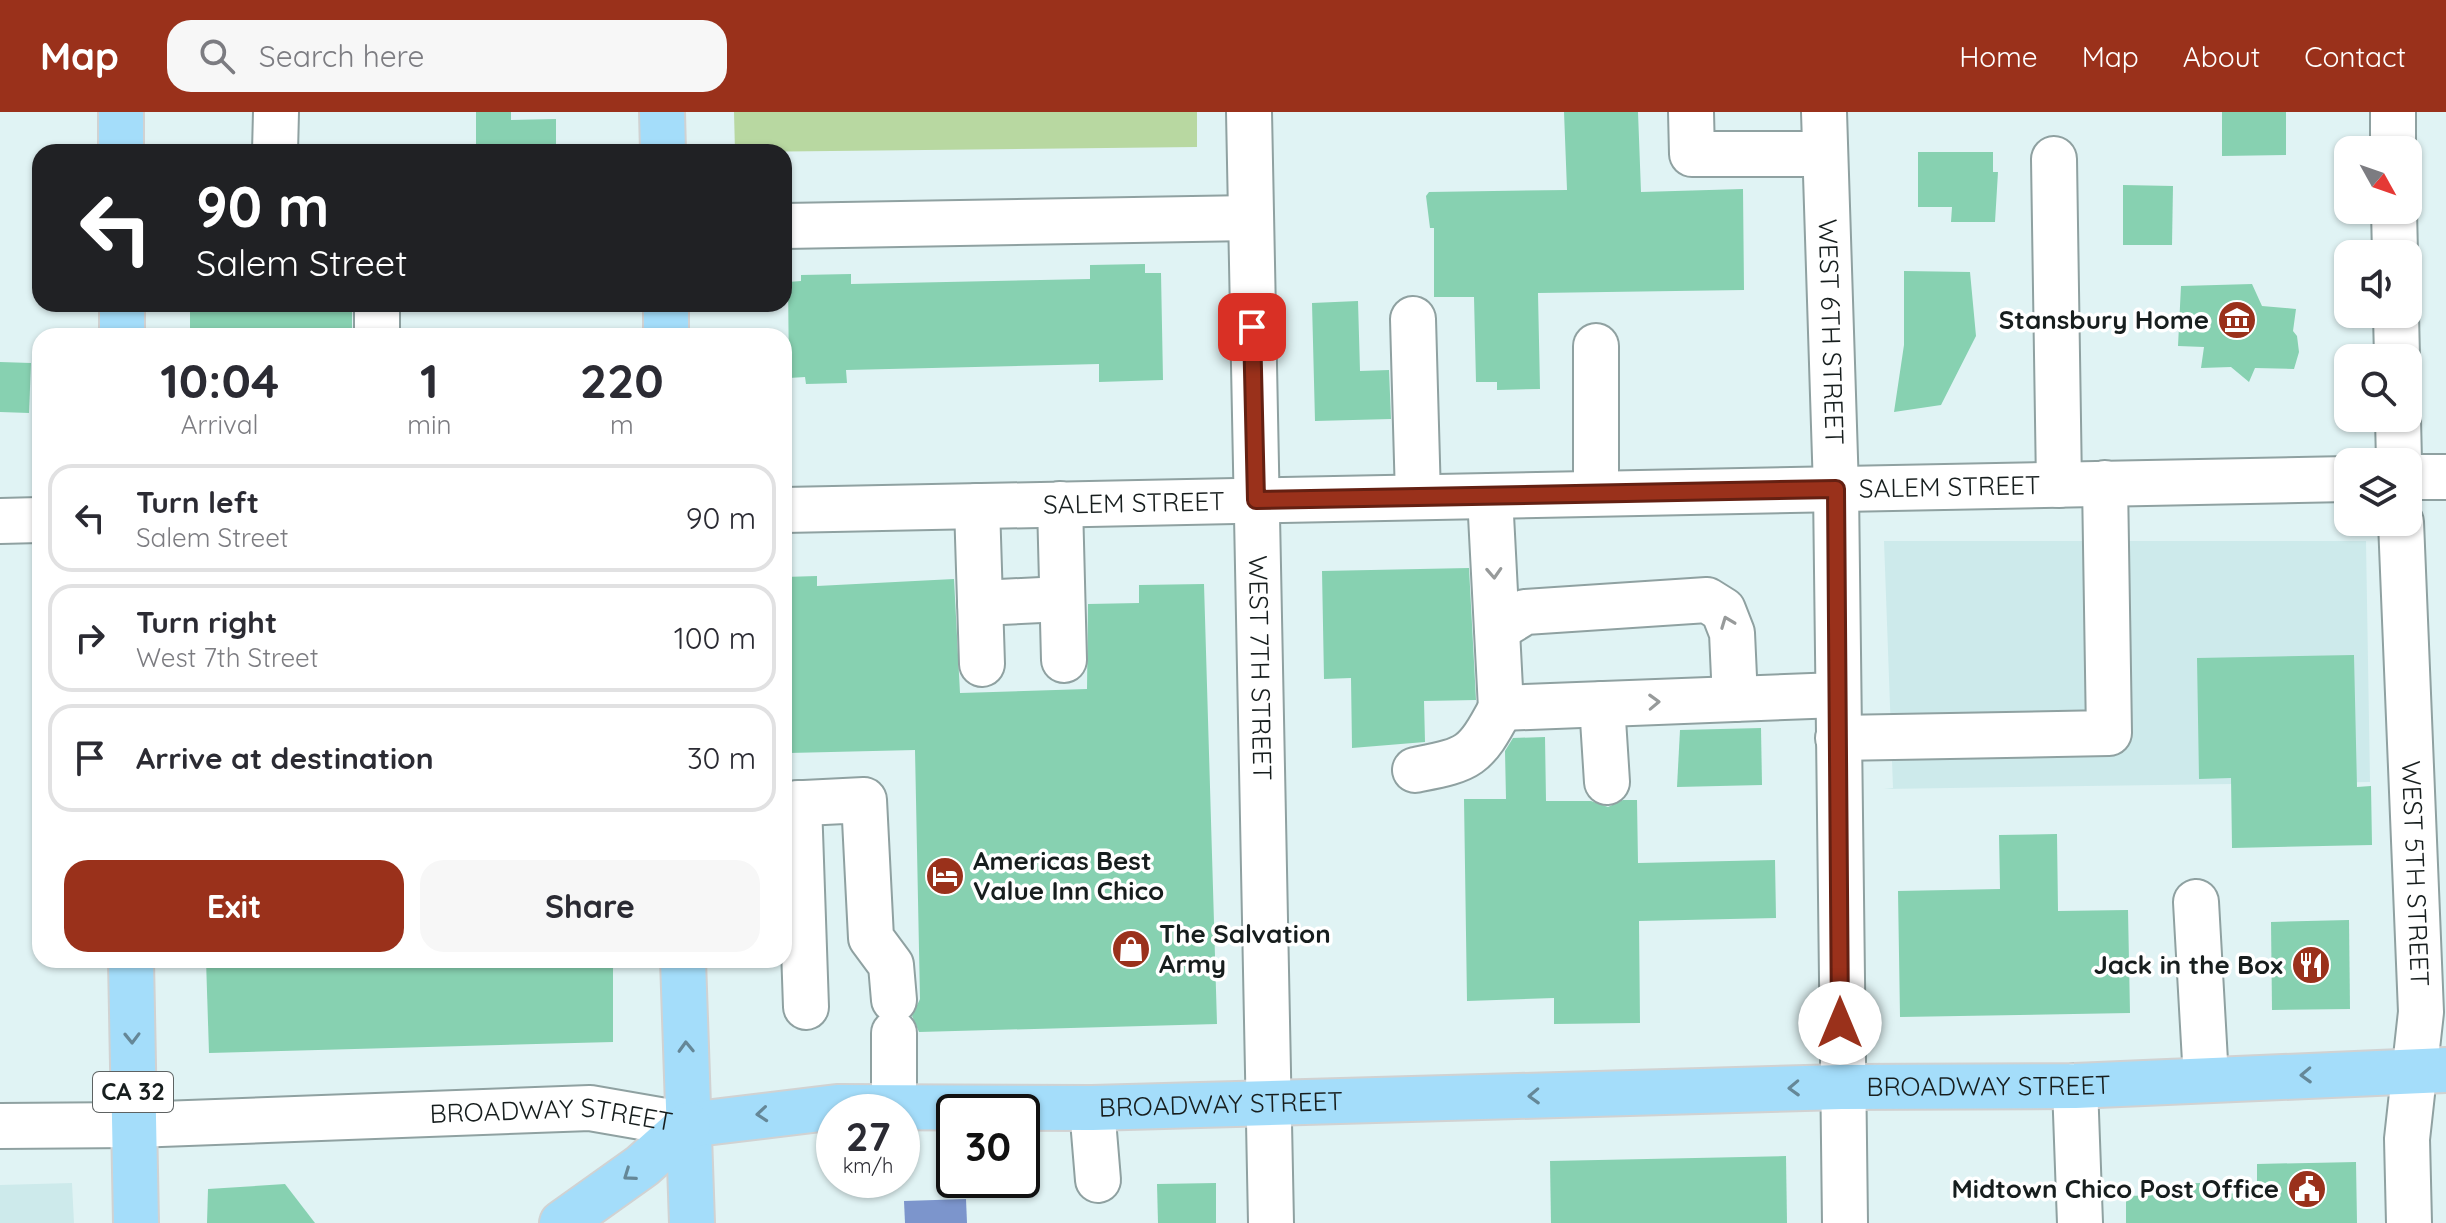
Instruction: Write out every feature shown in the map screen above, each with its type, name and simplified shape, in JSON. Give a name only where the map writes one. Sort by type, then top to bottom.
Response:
[{"type":"main road","points":[[121,112],[121,144]]},
{"type":"main road","points":[[662,112],[663,144]]},
{"type":"main road","name":"CA 32","points":[[131,968],[136,1223]]},
{"type":"main road","points":[[683,968],[692,1223]]},
{"type":"main road","name":"BROADWAY STREET","points":[[920,1107],[1092,1108],[1841,1087],[2075,1086],[2430,1070]]},
{"type":"main road","name":"BROADWAY STREET","points":[[688,1125],[816,1112]]},
{"type":"main road","points":[[562,1223],[642,1166],[688,1125]]},
{"type":"street","points":[[275,144],[276,112]]},
{"type":"street","name":"WEST 7TH STREET","points":[[1249,112],[1271,1223]]},
{"type":"street","points":[[1691,112],[1692,154],[1825,133]]},
{"type":"street","points":[[2393,112],[2393,136]]},
{"type":"street","name":"WEST 6TH STREET","points":[[1825,133],[1836,489],[1845,1223]]},
{"type":"street","points":[[2054,159],[2059,485]]},
{"type":"street","points":[[792,226],[1251,218]]},
{"type":"street","points":[[1413,319],[1418,497]]},
{"type":"street","points":[[1596,346],[1596,493]]},
{"type":"street","points":[[2422,477],[2446,477]]},
{"type":"street","name":"SALEM STREET","points":[[792,510],[2334,479]]},
{"type":"street","points":[[1838,738],[2109,733],[2105,483]]},
{"type":"street","points":[[1415,770],[1462,761],[1488,731],[1501,708],[1490,496]]},
{"type":"street","points":[[1060,504],[1064,660]]},
{"type":"street","points":[[977,506],[982,664]]},
{"type":"street","points":[[0,521],[32,520]]},
{"type":"street","name":"WEST 5TH STREET","points":[[2402,536],[2421,1012],[2430,1070],[2407,1139],[2409,1223]]},
{"type":"street","points":[[980,603],[1062,599]]},
{"type":"street","points":[[1497,629],[1525,612],[1707,600],[1723,610],[1732,633],[1735,699]]},
{"type":"street","points":[[1501,708],[1838,695]]},
{"type":"street","points":[[1602,704],[1607,782]]},
{"type":"street","points":[[792,804],[864,800],[871,938],[891,965],[894,1094]]},
{"type":"street","points":[[792,818],[806,1007]]},
{"type":"street","points":[[2196,902],[2206,1079]]},
{"type":"street","points":[[2075,1086],[2080,1223]]},
{"type":"street","name":"BROADWAY STREET","points":[[0,1126],[134,1125],[590,1108],[688,1125]]},
{"type":"street","points":[[1092,1108],[1098,1180]]},
{"type":"shaded area","points":[[1884,541],[2366,541],[2370,782],[1884,789],[1893,788]]},
{"type":"shaded area","points":[[72,1183],[74,1223],[0,1223],[0,1185]]},
{"type":"green space","points":[[734,112],[1197,112],[1197,147],[792,151],[792,144],[735,144]]},
{"type":"water","points":[[966,1199],[967,1223],[905,1223],[904,1201]]},
{"type":"building","points":[[476,112],[511,112],[511,120],[556,119],[556,144],[476,144]]},
{"type":"building","points":[[1564,112],[1638,112],[1641,192],[1743,189],[1744,290],[1538,293],[1540,389],[1497,390],[1497,382],[1476,382],[1474,297],[1434,297],[1434,228],[1430,228],[1426,196],[1429,192],[1567,190]]},
{"type":"building","points":[[2222,112],[2286,112],[2286,155],[2222,156]]},
{"type":"building","points":[[1918,152],[1993,152],[1993,172],[1998,172],[1995,222],[1951,222],[1952,207],[1918,207]]},
{"type":"building","points":[[2123,185],[2173,186],[2172,245],[2123,245]]},
{"type":"building","points":[[1145,264],[1145,273],[1161,273],[1163,380],[1099,382],[1099,364],[846,370],[847,383],[806,384],[805,377],[792,378],[792,328],[788,328],[788,312],[792,312],[792,282],[801,281],[801,275],[851,274],[851,284],[1090,279],[1090,265]]},
{"type":"building","points":[[1904,271],[1970,272],[1976,336],[1941,405],[1894,412],[1904,345]]},
{"type":"building","name":"Stansbury Home","points":[[2252,284],[2262,306],[2296,309],[2293,331],[2297,336],[2299,352],[2294,369],[2255,368],[2249,382],[2231,367],[2201,368],[2204,347],[2178,346],[2181,286]]},
{"type":"building","points":[[1358,301],[1360,371],[1389,370],[1391,419],[1315,421],[1312,303]]},
{"type":"building","points":[[190,312],[352,312],[352,328],[190,328]]},
{"type":"building","points":[[0,362],[31,363],[29,413],[0,412]]},
{"type":"building","points":[[1469,568],[1476,700],[1424,701],[1425,742],[1352,748],[1351,678],[1324,679],[1322,571]]},
{"type":"building","points":[[817,576],[817,586],[954,579],[960,693],[1087,689],[1088,604],[1139,603],[1139,585],[1204,584],[1217,1024],[919,1032],[912,1016],[920,999],[915,750],[792,753],[792,577]]},
{"type":"building","points":[[2354,655],[2357,787],[2371,786],[2372,845],[2232,848],[2231,778],[2199,779],[2197,658]]},
{"type":"building","points":[[1761,728],[1762,785],[1677,787],[1680,730]]},
{"type":"building","points":[[1545,737],[1546,801],[1591,801],[1608,807],[1623,800],[1637,800],[1638,863],[1775,860],[1776,918],[1639,921],[1640,1023],[1554,1024],[1554,998],[1467,1001],[1464,799],[1506,799],[1505,751],[1513,738]]},
{"type":"building","points":[[2057,834],[2058,911],[2128,910],[2130,1013],[1900,1017],[1898,891],[2000,889],[1999,835]]},
{"type":"building","name":"Jack in the Box","points":[[2349,920],[2350,1009],[2272,1010],[2271,922]]},
{"type":"building","points":[[206,968],[613,968],[613,1042],[209,1053]]},
{"type":"building","points":[[1786,1156],[1787,1223],[1551,1223],[1550,1161]]},
{"type":"building","name":"Midtown Chico Post Office","points":[[2356,1162],[2357,1223],[2126,1223],[2126,1196],[2164,1195],[2164,1184],[2200,1183],[2200,1194],[2257,1193],[2257,1164]]},
{"type":"building","points":[[1216,1183],[1216,1223],[1158,1223],[1157,1184]]},
{"type":"building","points":[[285,1184],[315,1223],[207,1223],[208,1189]]},
{"type":"place","name":"Stansbury Home","points":[[2237,320]]},
{"type":"place","name":"Americas Best Value Inn Chico","points":[[945,876]]},
{"type":"place","name":"The Salvation Army","points":[[1131,949]]},
{"type":"place","name":"Jack in the Box","points":[[2311,965]]},
{"type":"place","name":"Midtown Chico Post Office","points":[[2307,1189]]},
{"type":"route","points":[[1252,327],[1256,500],[1836,489],[1840,1023]]}]
